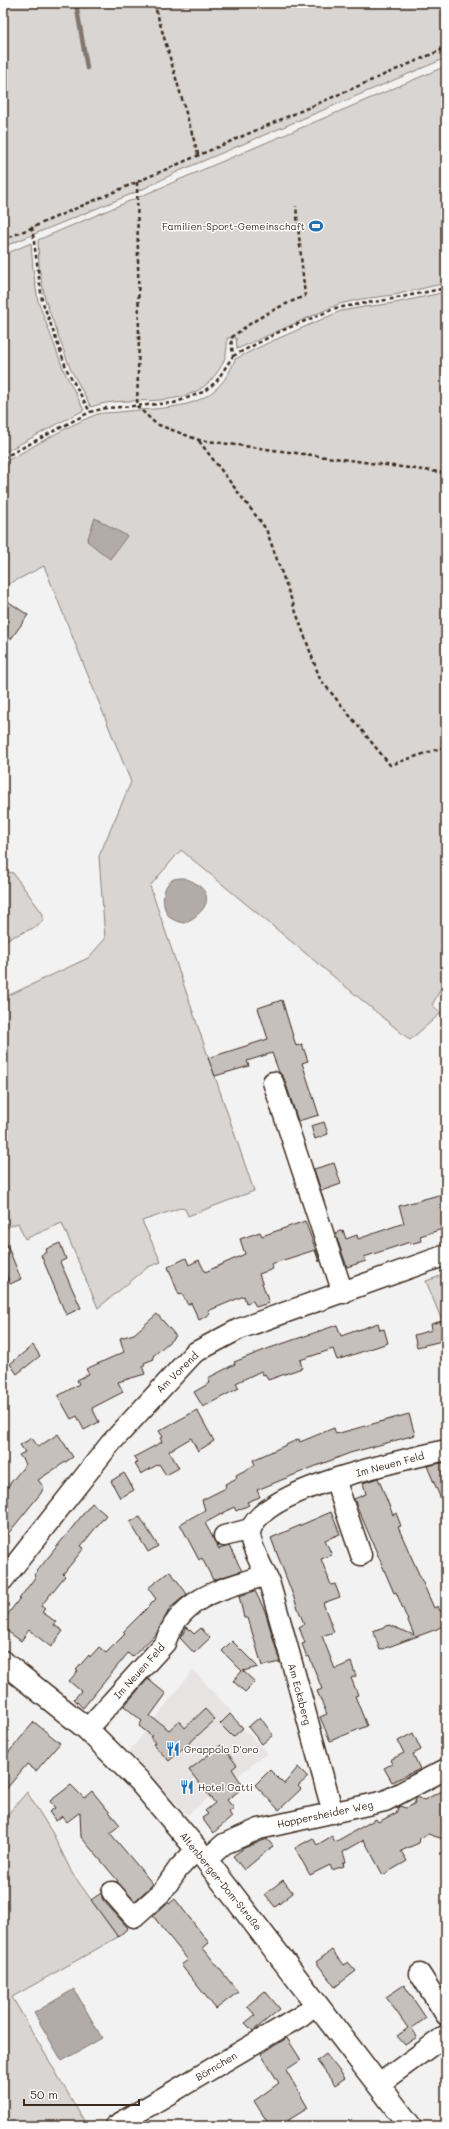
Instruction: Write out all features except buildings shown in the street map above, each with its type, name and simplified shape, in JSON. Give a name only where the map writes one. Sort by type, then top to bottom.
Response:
[{"type":"main road","name":"Altenberger-Dom-Straße","points":[[3,1662],[87,1729],[139,1781],[202,1855],[410,2126]]},
{"type":"street","points":[[273,1082],[343,1293]]},
{"type":"street","name":"Am Vorend","points":[[3,1580],[110,1444],[194,1352],[239,1329],[446,1255]]},
{"type":"street","name":"Im Neuen Feld","points":[[250,1530],[256,1520],[283,1499],[316,1484],[446,1450]]},
{"type":"street","points":[[335,1479],[361,1555]]},
{"type":"street","points":[[224,1536],[250,1530],[251,1540],[266,1575]]},
{"type":"street","name":"Im Neuen Feld","points":[[87,1729],[165,1642],[169,1630],[179,1616],[192,1604],[208,1594],[266,1575]]},
{"type":"street","name":"Am Ecksberg","points":[[266,1575],[332,1813]]},
{"type":"street","name":"Hoppersheider Weg","points":[[112,1892],[134,1917],[162,1892],[178,1869],[224,1844],[259,1829],[385,1801],[446,1769]]},
{"type":"street","points":[[420,1974],[446,2015]]},
{"type":"street","name":"Börnchen","points":[[115,2126],[301,2016],[316,2004]]},
{"type":"street","points":[[379,2084],[446,2035]]},
{"type":"path","points":[[154,3],[198,154]]},
{"type":"path","points":[[3,240],[198,154],[446,48]]},
{"type":"path","points":[[137,182],[139,340],[137,406],[156,424],[199,440],[446,473]]},
{"type":"path","points":[[233,356],[231,338],[248,324],[274,308],[305,296],[296,206]]},
{"type":"path","points":[[32,227],[42,300],[67,370],[90,412]]},
{"type":"path","points":[[3,458],[90,412],[106,408],[174,403],[203,392],[216,382],[233,356],[279,332],[336,308],[446,288]]},
{"type":"path","points":[[199,440],[266,529],[320,679],[349,716],[390,765],[446,745]]},
{"type":"shaded area","points":[[3,3],[446,3],[446,58],[177,172],[139,191],[3,247]]},
{"type":"shaded area","points":[[446,66],[446,283],[394,295],[362,299],[339,304],[237,349],[236,338],[227,338],[227,348],[224,361],[219,370],[204,387],[190,394],[174,399],[122,401],[91,407],[70,368],[45,299],[39,268],[38,240]]},
{"type":"shaded area","points":[[31,243],[38,301],[64,371],[84,410],[3,453],[3,255]]},
{"type":"shaded area","points":[[446,292],[446,979],[432,1005],[441,1013],[410,1040],[181,850],[150,886],[254,1191],[188,1216],[185,1209],[180,1208],[142,1221],[161,1262],[148,1267],[98,1308],[62,1223],[25,1239],[18,1223],[3,1229],[3,998],[88,958],[105,939],[99,856],[131,782],[44,566],[3,587],[3,463],[83,420],[98,414],[171,407],[187,404],[202,398],[215,390],[226,377],[235,359],[341,311],[395,303]]},
{"type":"shaded area","points":[[95,518],[127,536],[110,559],[87,541]]},
{"type":"shaded area","points":[[9,872],[13,873],[43,914],[43,920],[38,926],[3,941],[3,876]]},
{"type":"shaded area","points":[[184,878],[201,888],[205,894],[206,900],[205,906],[200,912],[184,923],[173,920],[168,915],[163,900],[165,888],[168,884],[172,880]]},
{"type":"shaded area","points":[[446,1274],[446,1331],[426,1281]]},
{"type":"shaded area","points":[[193,1670],[232,1712],[230,1715],[267,1753],[187,1815],[129,1752]]},
{"type":"shaded area","points":[[27,1792],[53,1834],[72,1873],[118,1937],[12,1997],[87,2126],[3,2126],[3,1820]]},
{"type":"shaded area","points":[[74,1989],[102,2038],[62,2061],[34,2013]]},
{"type":"waterway","points":[[76,3],[87,68]]},
{"type":"place","name":"Familien-Sport-Gemeinschaft","points":[[316,226]]},
{"type":"place","name":"Grappolo D'oro","points":[[173,1749]]},
{"type":"place","name":"Hotel Gatti","points":[[187,1787]]}]
